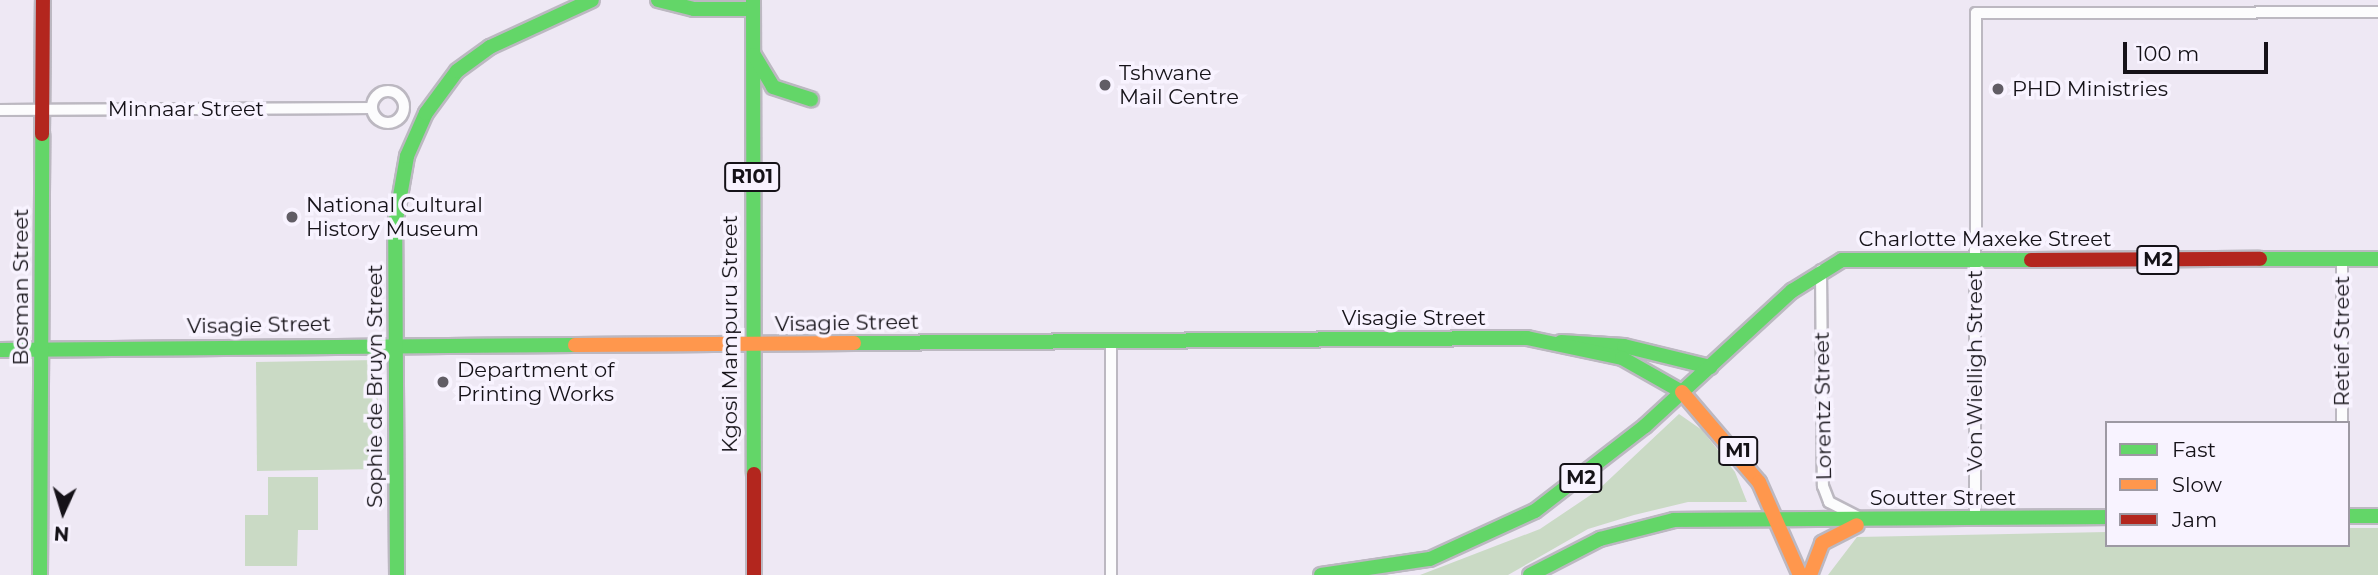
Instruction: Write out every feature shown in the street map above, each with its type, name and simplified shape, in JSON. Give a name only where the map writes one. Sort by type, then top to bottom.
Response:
[{"type":"main road","name":"Bosman Street","points":[[40,575],[43,0]]},
{"type":"main road","name":"Sophie de Bruyn Street","points":[[397,575],[396,203],[426,113],[476,57],[592,0]]},
{"type":"main road","points":[[658,0],[695,9],[753,4]]},
{"type":"main road","name":"Kgosi Mampuru Street","points":[[753,4],[750,345],[754,575]]},
{"type":"main road","points":[[753,54],[773,87],[811,99]]},
{"type":"main road","name":"Charlotte Maxeke Street","points":[[1682,392],[1821,270],[1850,259],[2378,259]]},
{"type":"main road","points":[[1561,342],[1624,346],[1710,367]]},
{"type":"main road","name":"Visagie Street","points":[[0,350],[395,344],[1561,342],[1622,358],[1682,392]]},
{"type":"main road","name":"M1","points":[[1682,392],[1740,453],[1779,520],[1800,575]]},
{"type":"main road","name":"M2","points":[[1321,575],[1430,559],[1499,532],[1579,480],[1682,392]]},
{"type":"main road","points":[[2350,516],[2378,516]]},
{"type":"main road","name":"Soutter Street","points":[[1570,551],[1652,522],[2105,517]]},
{"type":"main road","points":[[1810,575],[1815,554],[1831,534],[1900,519]]},
{"type":"main road","points":[[1530,575],[1570,551]]},
{"type":"main road","points":[[1540,575],[1570,551]]},
{"type":"street","name":"Von Wielligh Street","points":[[1975,518],[1976,13],[2378,12]]},
{"type":"street","name":"Minnaar Street","points":[[0,110],[372,108]]},
{"type":"street","name":"Retief Street","points":[[2342,259],[2342,421]]},
{"type":"street","name":"Lorentz Street","points":[[1821,270],[1823,486],[1829,502],[1863,519]]},
{"type":"street","points":[[1111,341],[1111,575]]},
{"type":"green space","points":[[377,360],[379,469],[257,471],[256,362]]},
{"type":"green space","points":[[1679,414],[1702,430],[1735,472],[1747,502],[1688,502],[1588,529],[1508,575],[1420,575],[1540,529],[1598,490]]},
{"type":"green space","points":[[268,477],[318,477],[318,530],[298,530],[297,566],[245,566],[245,515],[268,515]]},
{"type":"green space","points":[[2350,528],[2378,528],[2378,575],[1828,575],[1857,537],[2105,532],[2105,547],[2350,547]]},
{"type":"traffic: fast","points":[[397,575],[395,225],[407,156],[426,113],[457,71],[490,47],[592,0]]},
{"type":"traffic: fast","points":[[658,0],[694,9],[752,9]]},
{"type":"traffic: fast","points":[[753,0],[754,474]]},
{"type":"traffic: fast","points":[[754,55],[773,87],[811,99]]},
{"type":"traffic: fast","points":[[40,575],[42,134]]},
{"type":"traffic: fast","points":[[2260,259],[2378,259]]},
{"type":"traffic: fast","points":[[1321,575],[1430,559],[1535,511],[1645,426],[1792,291],[1842,260],[2031,260]]},
{"type":"traffic: fast","points":[[854,343],[1527,338],[1622,358],[1682,392]]},
{"type":"traffic: fast","points":[[1561,342],[1624,346],[1710,367]]},
{"type":"traffic: fast","points":[[0,350],[575,345]]},
{"type":"traffic: fast","points":[[2350,516],[2378,516]]},
{"type":"traffic: fast","points":[[1530,575],[1600,539],[1674,520],[2105,517]]},
{"type":"traffic: slow","points":[[575,345],[854,343]]},
{"type":"traffic: slow","points":[[1682,392],[1759,482],[1800,575]]},
{"type":"traffic: slow","points":[[1810,575],[1822,543],[1857,525]]},
{"type":"traffic: jam","points":[[42,134],[43,0]]},
{"type":"traffic: jam","points":[[2031,260],[2260,259]]},
{"type":"traffic: jam","points":[[754,474],[754,575]]},
{"type":"place","name":"Tshwane Mail Centre","points":[[1105,85]]},
{"type":"place","name":"PHD Ministries","points":[[1998,89]]},
{"type":"place","name":"National Cultural History Museum","points":[[292,217]]},
{"type":"place","name":"Department of Printing Works","points":[[443,382]]}]
